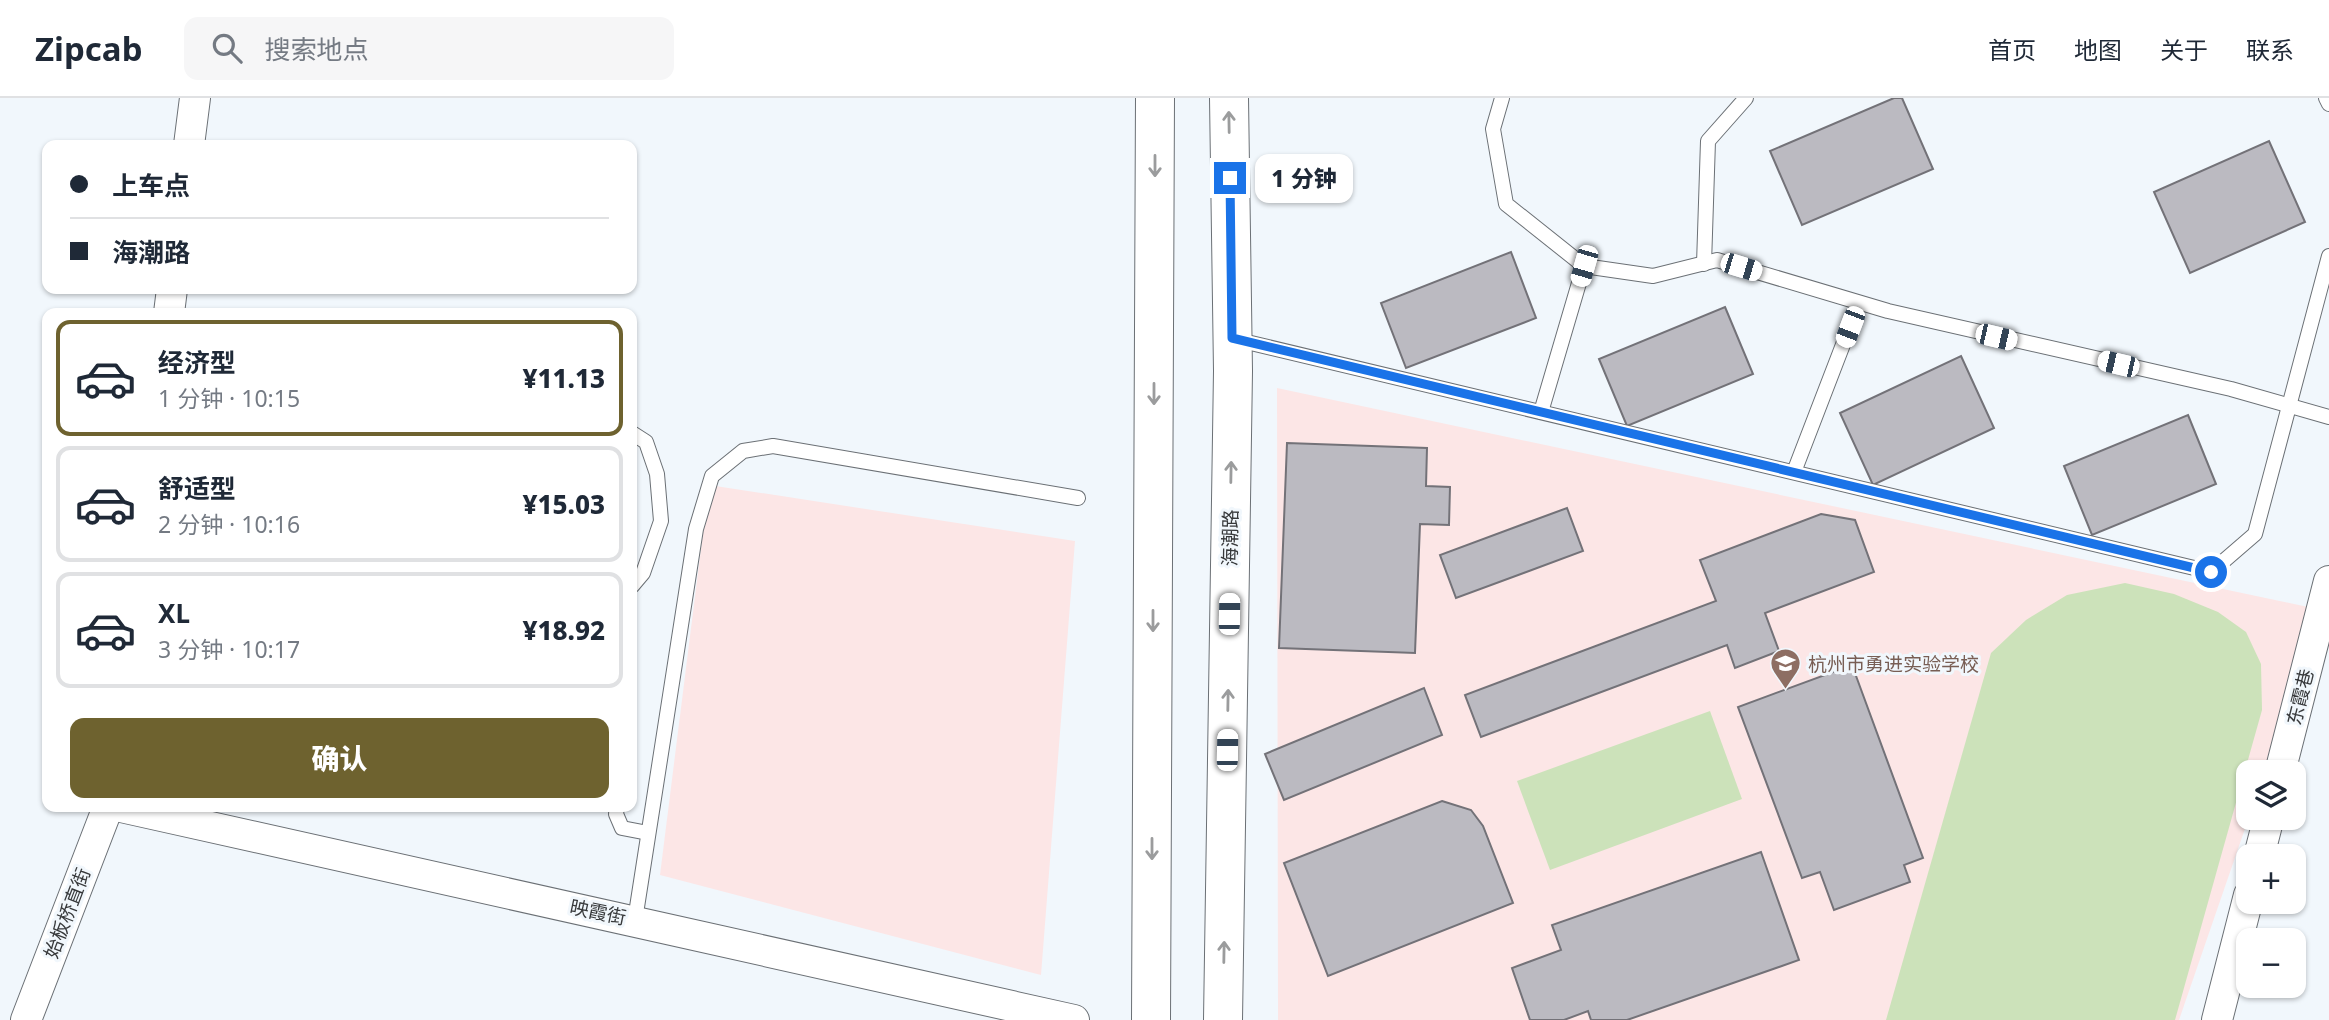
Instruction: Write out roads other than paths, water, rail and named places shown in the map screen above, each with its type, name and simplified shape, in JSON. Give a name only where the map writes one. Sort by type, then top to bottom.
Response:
[{"type":"main road","points":[[1151,1020],[1155,98]]},
{"type":"main road","name":"海潮路","points":[[1223,1020],[1232,338],[1228,98]]},
{"type":"street","points":[[190,140],[195,98]]},
{"type":"street","name":"东霞巷","points":[[2283,760],[2329,581]]},
{"type":"street","name":"始板桥直街","points":[[26,1020],[106,812]]},
{"type":"street","name":"映霞街","points":[[144,812],[1074,1020]]},
{"type":"street","points":[[2217,1020],[2244,914]]},
{"type":"lane","points":[[1502,98],[1493,129],[1506,204],[1584,266],[1653,276],[1717,260],[1859,303],[2231,389],[2329,417]]},
{"type":"lane","points":[[1704,264],[1708,141],[1746,98]]},
{"type":"lane","points":[[2326,98],[2329,104]]},
{"type":"lane","points":[[1232,338],[2211,572],[2255,534],[2329,256]]},
{"type":"lane","points":[[1541,412],[1584,266]]},
{"type":"lane","points":[[1794,472],[1859,303]]},
{"type":"lane","points":[[637,436],[646,442],[657,474],[661,521],[643,573],[637,580]]},
{"type":"lane","points":[[635,920],[696,529],[712,476],[743,451],[773,446],[1077,498]]},
{"type":"lane","points":[[616,812],[622,828],[648,833]]},
{"type":"place","name":"杭州市勇进实验学校","points":[[1785,691]]}]
